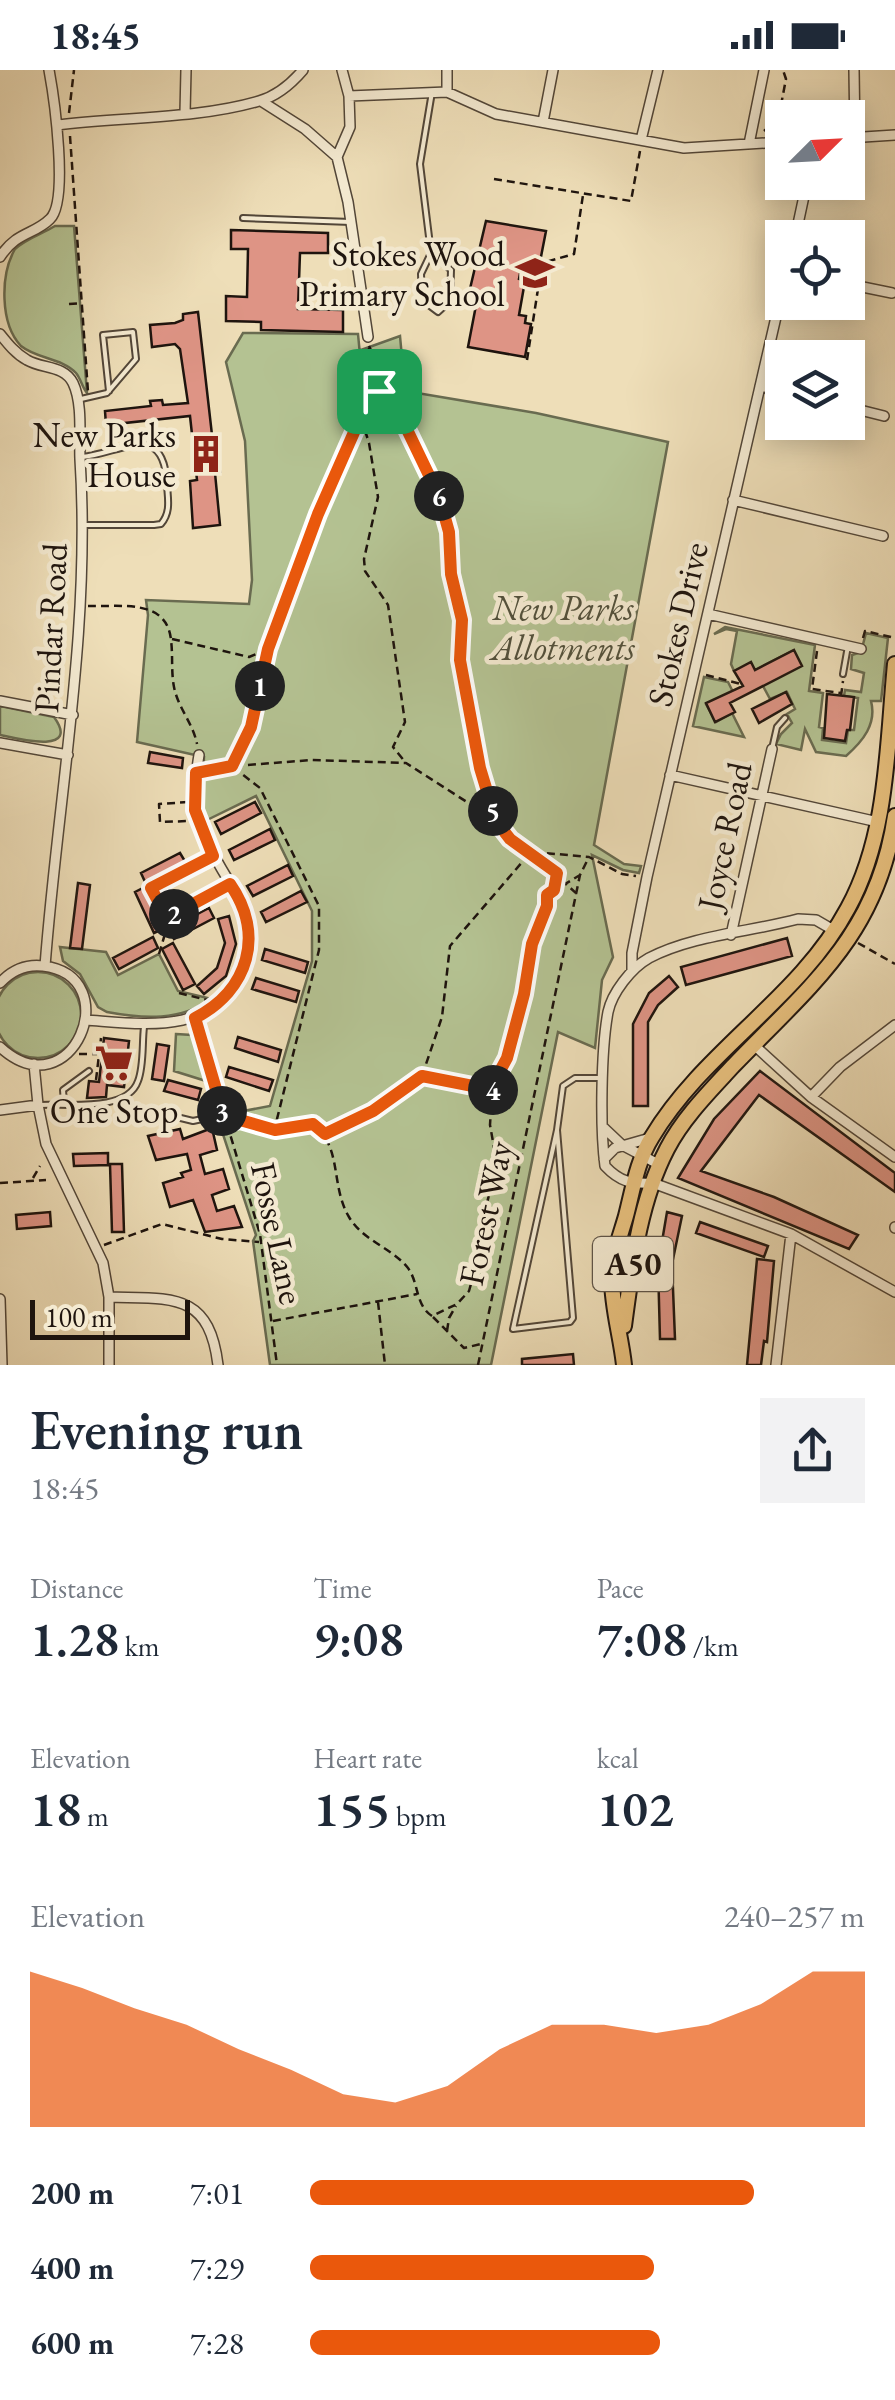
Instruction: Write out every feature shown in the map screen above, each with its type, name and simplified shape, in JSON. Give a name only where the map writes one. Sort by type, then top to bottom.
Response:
[{"type":"main road","name":"A50","points":[[624,1365],[612,1273],[643,1156],[652,1137],[690,1086],[806,970],[835,931],[864,875],[878,822],[895,664]]},
{"type":"main road","name":"A50","points":[[622,1347],[630,1279],[653,1183],[668,1148],[691,1113],[828,968],[859,926],[882,874],[895,816]]},
{"type":"main road","points":[[749,1024],[757,1041]]},
{"type":"street","points":[[0,257],[20,235],[53,216],[58,196],[57,125],[49,70]]},
{"type":"street","points":[[185,112],[186,70]]},
{"type":"street","points":[[57,125],[261,101],[290,85],[303,70]]},
{"type":"street","points":[[342,70],[350,96],[350,128],[337,157],[369,342]]},
{"type":"street","points":[[447,92],[448,70]]},
{"type":"street","points":[[543,122],[553,70]]},
{"type":"street","points":[[642,140],[658,70]]},
{"type":"street","points":[[749,144],[764,70]]},
{"type":"street","points":[[853,100],[854,70]]},
{"type":"street","points":[[350,96],[447,92],[496,114],[684,148],[765,143]]},
{"type":"street","points":[[261,101],[305,129],[337,157]]},
{"type":"street","points":[[865,136],[895,135]]},
{"type":"street","points":[[865,287],[892,293]]},
{"type":"street","name":"Stokes Drive","points":[[632,971],[647,877],[775,320]]},
{"type":"street","points":[[0,334],[29,362],[64,372],[73,384],[76,400]]},
{"type":"street","points":[[760,386],[765,387]]},
{"type":"street","name":"Pindar Road","points":[[45,966],[82,606],[83,524],[76,400]]},
{"type":"street","points":[[865,411],[884,416]]},
{"type":"street","points":[[733,500],[883,536]]},
{"type":"street","points":[[708,614],[860,649]]},
{"type":"street","points":[[0,701],[73,715]]},
{"type":"street","points":[[0,742],[68,755]]},
{"type":"street","name":"Joyce Road","points":[[731,935],[772,749]]},
{"type":"street","points":[[86,1020],[165,1024],[195,1018],[214,1006],[235,984],[247,954],[246,911],[213,856],[198,820],[198,755]]},
{"type":"street","points":[[670,774],[878,822]]},
{"type":"street","points":[[167,918],[230,884]]},
{"type":"street","points":[[835,931],[807,918],[648,959],[632,971],[608,1010],[605,1166],[618,1180],[653,1183],[791,1234],[895,1292]]},
{"type":"street","points":[[0,982],[18,969],[45,966],[68,976],[83,995],[86,1020],[83,1035],[63,1057],[34,1064],[0,1048]]},
{"type":"street","points":[[195,1018],[222,1118]]},
{"type":"street","points":[[812,1098],[840,1067],[895,1025]]},
{"type":"street","points":[[757,1041],[812,1098],[895,1157]]},
{"type":"street","points":[[34,1064],[38,1106],[53,1162],[98,1248],[109,1297],[109,1365]]},
{"type":"street","points":[[0,1110],[38,1106]]},
{"type":"street","points":[[604,1128],[622,1145],[660,1166]]},
{"type":"street","points":[[604,1159],[622,1145],[652,1137]]},
{"type":"street","points":[[776,1365],[791,1234]]},
{"type":"street","points":[[109,1297],[174,1302],[194,1308],[212,1330],[218,1365]]},
{"type":"street","points":[[0,1299],[1,1358]]},
{"type":"lane","points":[[432,92],[420,164],[432,253],[421,274],[422,300],[438,312],[450,301],[451,270],[432,253]]},
{"type":"lane","points":[[243,218],[351,222]]},
{"type":"lane","points":[[76,400],[109,391],[136,359],[133,332],[103,335],[109,391]]},
{"type":"lane","points":[[80,458],[121,446],[146,445],[158,450],[166,464],[168,513],[161,524],[83,524]]},
{"type":"lane","points":[[843,674],[848,646]]},
{"type":"lane","points":[[772,749],[777,728],[786,718]]},
{"type":"lane","points":[[38,1106],[105,1104],[125,1098],[138,1083],[144,1023]]},
{"type":"lane","points":[[64,1103],[63,1090],[89,1071]]},
{"type":"lane","points":[[557,1130],[574,1318],[570,1322],[514,1330],[563,1086],[575,1078],[604,1078]]},
{"type":"lane","points":[[152,1111],[193,1121],[222,1118]]},
{"type":"path","points":[[74,70],[69,124],[89,399]]},
{"type":"path","points":[[782,100],[786,79],[783,70]]},
{"type":"path","points":[[752,130],[765,130]]},
{"type":"path","points":[[494,179],[631,202],[642,140]]},
{"type":"path","points":[[526,360],[542,263],[574,254],[584,193]]},
{"type":"path","points":[[53,216],[76,223]]},
{"type":"path","points":[[69,304],[82,303]]},
{"type":"path","points":[[369,342],[439,496],[449,532],[451,574],[462,620],[460,660],[480,768],[496,821]]},
{"type":"path","points":[[232,766],[251,727],[268,649],[318,514],[370,396],[369,342]]},
{"type":"path","points":[[370,396],[388,390]]},
{"type":"path","points":[[360,417],[369,443],[378,498],[365,571],[388,606],[404,722],[393,747],[406,764],[496,821],[510,839],[557,873],[578,895]]},
{"type":"path","points":[[82,606],[155,610],[167,623],[174,687],[192,725],[198,755]]},
{"type":"path","points":[[860,649],[865,632],[895,638]]},
{"type":"path","points":[[171,639],[249,657],[268,649]]},
{"type":"path","points":[[819,640],[812,689],[841,694],[843,674]]},
{"type":"path","points":[[695,673],[741,684]]},
{"type":"path","points":[[196,773],[312,760],[406,764]]},
{"type":"path","points":[[232,766],[260,788],[319,906],[319,950],[302,1006],[275,1130]]},
{"type":"path","points":[[195,802],[159,804],[160,822],[198,820]]},
{"type":"path","points":[[531,852],[589,857],[622,874],[647,877]]},
{"type":"path","points":[[325,1134],[373,1111],[422,1076],[442,1017],[450,946],[531,852]]},
{"type":"path","points":[[159,954],[169,922],[151,888],[213,856]]},
{"type":"path","name":"Forest Way","points":[[478,1365],[580,875],[589,857]]},
{"type":"path","points":[[554,890],[557,873]]},
{"type":"path","points":[[448,1334],[449,1318],[469,1291],[486,1231],[495,1154],[490,1125],[494,1082],[507,1058],[532,944],[547,906],[547,895],[580,875]]},
{"type":"path","points":[[858,943],[895,964]]},
{"type":"path","points":[[179,992],[210,1001],[214,1006]]},
{"type":"path","points":[[96,1080],[101,1038]]},
{"type":"path","points":[[79,1054],[99,1054]]},
{"type":"path","points":[[422,1076],[483,1088],[494,1082]]},
{"type":"path","points":[[483,1088],[491,1102]]},
{"type":"path","points":[[222,1118],[275,1130],[313,1124],[325,1134],[349,1218],[362,1234],[403,1262],[412,1274],[425,1312],[448,1334],[464,1348],[483,1344]]},
{"type":"path","name":"Fosse Lane","points":[[222,1118],[261,1242],[277,1365]]},
{"type":"path","points":[[31,1181],[40,1166]]},
{"type":"path","points":[[0,1183],[46,1180]]},
{"type":"path","points":[[98,1248],[162,1224],[222,1239],[261,1242]]},
{"type":"path","points":[[271,1321],[417,1294]]},
{"type":"path","points":[[378,1300],[385,1365]]},
{"type":"path","points":[[432,1316],[456,1304]]},
{"type":"green space","points":[[55,226],[74,226],[87,393],[70,368],[21,346],[6,312],[5,285],[15,249]]},
{"type":"green space","name":"New Parks Allotments","points":[[243,333],[358,334],[360,355],[361,350],[400,336],[405,391],[536,413],[668,442],[594,845],[624,864],[641,866],[639,873],[623,870],[592,855],[613,957],[602,980],[595,1048],[558,1032],[491,1365],[270,1365],[253,1241],[256,1235],[217,1116],[270,1106],[312,961],[312,911],[256,796],[205,821],[204,757],[137,742],[146,600],[249,604],[252,580],[245,441],[226,362]]},
{"type":"green space","points":[[725,627],[815,645],[809,691],[823,693],[819,727],[823,728],[822,740],[846,743],[848,730],[854,730],[858,698],[844,696],[845,690],[861,692],[864,673],[851,669],[852,655],[861,652],[866,633],[888,638],[881,701],[871,701],[870,725],[858,744],[846,756],[816,752],[805,729],[801,750],[776,744],[792,723],[787,714],[795,709],[787,692],[770,699],[763,686],[794,650],[755,670],[734,671],[731,664],[737,631],[726,629],[714,634]]},
{"type":"green space","points":[[704,677],[728,682],[733,692],[706,704],[716,722],[732,713],[744,737],[693,726]]},
{"type":"green space","points":[[0,706],[54,717],[59,737],[43,742],[0,735]]},
{"type":"green space","points":[[60,947],[106,952],[118,975],[159,954],[178,991],[212,999],[174,1015],[107,1012],[98,1007],[80,974],[63,961]]},
{"type":"green space","points":[[30,973],[46,973],[62,980],[73,991],[80,1007],[80,1023],[73,1039],[62,1050],[46,1057],[30,1057],[14,1050],[-1,1031],[-1,999],[3,991],[14,980]]},
{"type":"green space","points":[[176,1034],[192,1035],[206,1081],[174,1071]]},
{"type":"building","points":[[486,221],[546,231],[539,267],[522,263],[519,279],[525,281],[519,315],[526,316],[525,323],[531,324],[525,357],[468,347],[478,295],[469,293]]},
{"type":"building","points":[[231,230],[328,233],[328,253],[300,253],[298,309],[343,310],[343,332],[261,330],[261,322],[226,321],[226,296],[247,297],[248,249],[231,249]]},
{"type":"building","name":"New Parks House","points":[[198,312],[220,472],[215,473],[220,525],[193,528],[190,481],[197,480],[190,416],[106,425],[105,411],[151,406],[150,401],[162,400],[163,405],[188,403],[180,349],[175,344],[152,347],[150,325],[175,323],[183,320],[183,314]]},
{"type":"building","points":[[794,650],[802,666],[730,703],[735,712],[715,722],[706,703],[743,686],[734,671],[751,662],[755,670]]},
{"type":"building","points":[[786,692],[792,704],[759,723],[752,709]]},
{"type":"building","points":[[827,694],[854,697],[845,741],[824,738]]},
{"type":"building","points":[[150,752],[183,758],[182,768],[148,763]]},
{"type":"building","points":[[255,802],[261,813],[221,834],[215,822]]},
{"type":"building","points":[[270,829],[275,840],[234,860],[229,850]]},
{"type":"building","points":[[180,853],[186,863],[146,884],[141,873]]},
{"type":"building","points":[[288,865],[293,876],[253,896],[247,886]]},
{"type":"building","points":[[78,883],[90,885],[82,949],[70,948]]},
{"type":"building","points":[[145,887],[165,928],[154,933],[135,892]]},
{"type":"building","points":[[301,891],[307,902],[266,922],[261,912]]},
{"type":"building","points":[[209,908],[214,918],[174,939],[169,929]]},
{"type":"building","points":[[229,916],[236,944],[226,976],[204,994],[197,986],[217,968],[225,943],[218,919]]},
{"type":"building","points":[[153,937],[158,948],[119,969],[113,958]]},
{"type":"building","points":[[787,938],[792,956],[686,985],[681,967]]},
{"type":"building","points":[[173,943],[195,984],[183,990],[162,949]]},
{"type":"building","points":[[265,949],[308,962],[305,973],[262,960]]},
{"type":"building","points":[[669,976],[678,987],[658,1005],[648,1022],[648,1106],[633,1106],[633,1024],[649,993]]},
{"type":"building","points":[[256,978],[299,991],[296,1002],[252,989]]},
{"type":"building","points":[[238,1037],[281,1050],[278,1062],[235,1048]]},
{"type":"building","points":[[104,1038],[129,1041],[124,1087],[107,1085],[106,1097],[87,1098],[89,1081],[99,1082]]},
{"type":"building","points":[[157,1044],[169,1046],[164,1081],[152,1079]]},
{"type":"building","points":[[229,1067],[273,1080],[269,1091],[226,1077]]},
{"type":"building","points":[[760,1071],[895,1173],[895,1192],[759,1095],[701,1171],[774,1197],[858,1235],[849,1249],[678,1178],[714,1119]]},
{"type":"building","points":[[168,1080],[201,1089],[198,1100],[164,1091]]},
{"type":"building","points":[[212,1128],[217,1150],[200,1155],[205,1174],[223,1169],[229,1189],[212,1195],[217,1211],[234,1206],[242,1227],[205,1232],[193,1200],[170,1207],[163,1183],[191,1170],[187,1154],[156,1160],[148,1136],[180,1129],[183,1139]]},
{"type":"building","points":[[108,1153],[108,1165],[74,1166],[73,1154]]},
{"type":"building","points":[[110,1164],[122,1164],[124,1232],[112,1232]]},
{"type":"building","points":[[50,1212],[51,1226],[17,1229],[16,1215]]},
{"type":"building","points":[[667,1212],[682,1216],[672,1264],[675,1339],[660,1339],[658,1265]]},
{"type":"building","points":[[700,1222],[768,1246],[764,1257],[696,1233]]},
{"type":"building","points":[[757,1259],[774,1261],[767,1342],[764,1341],[761,1365],[747,1365]]},
{"type":"building","points":[[573,1354],[574,1365],[522,1365],[522,1359]]},
{"type":"place","name":"Stokes Wood Primary School","points":[[535,273]]},
{"type":"place","name":"New Parks House","points":[[206,454]]},
{"type":"place","name":"One Stop","points":[[114,1063]]},
{"type":"route","points":[[388,390],[439,496],[449,532],[451,574],[462,620],[460,660],[480,768],[496,821],[510,839],[557,873],[554,890],[547,895],[547,906],[532,944],[524,994],[491,1102],[483,1088],[422,1076],[373,1111],[325,1134],[313,1124],[275,1130],[240,1120],[226,1123],[195,1018],[227,995],[244,967],[249,938],[246,911],[230,884],[167,918],[151,888],[213,856],[195,810],[196,773],[232,766],[251,727],[268,649],[318,514],[370,396],[379,391],[388,390]]}]
